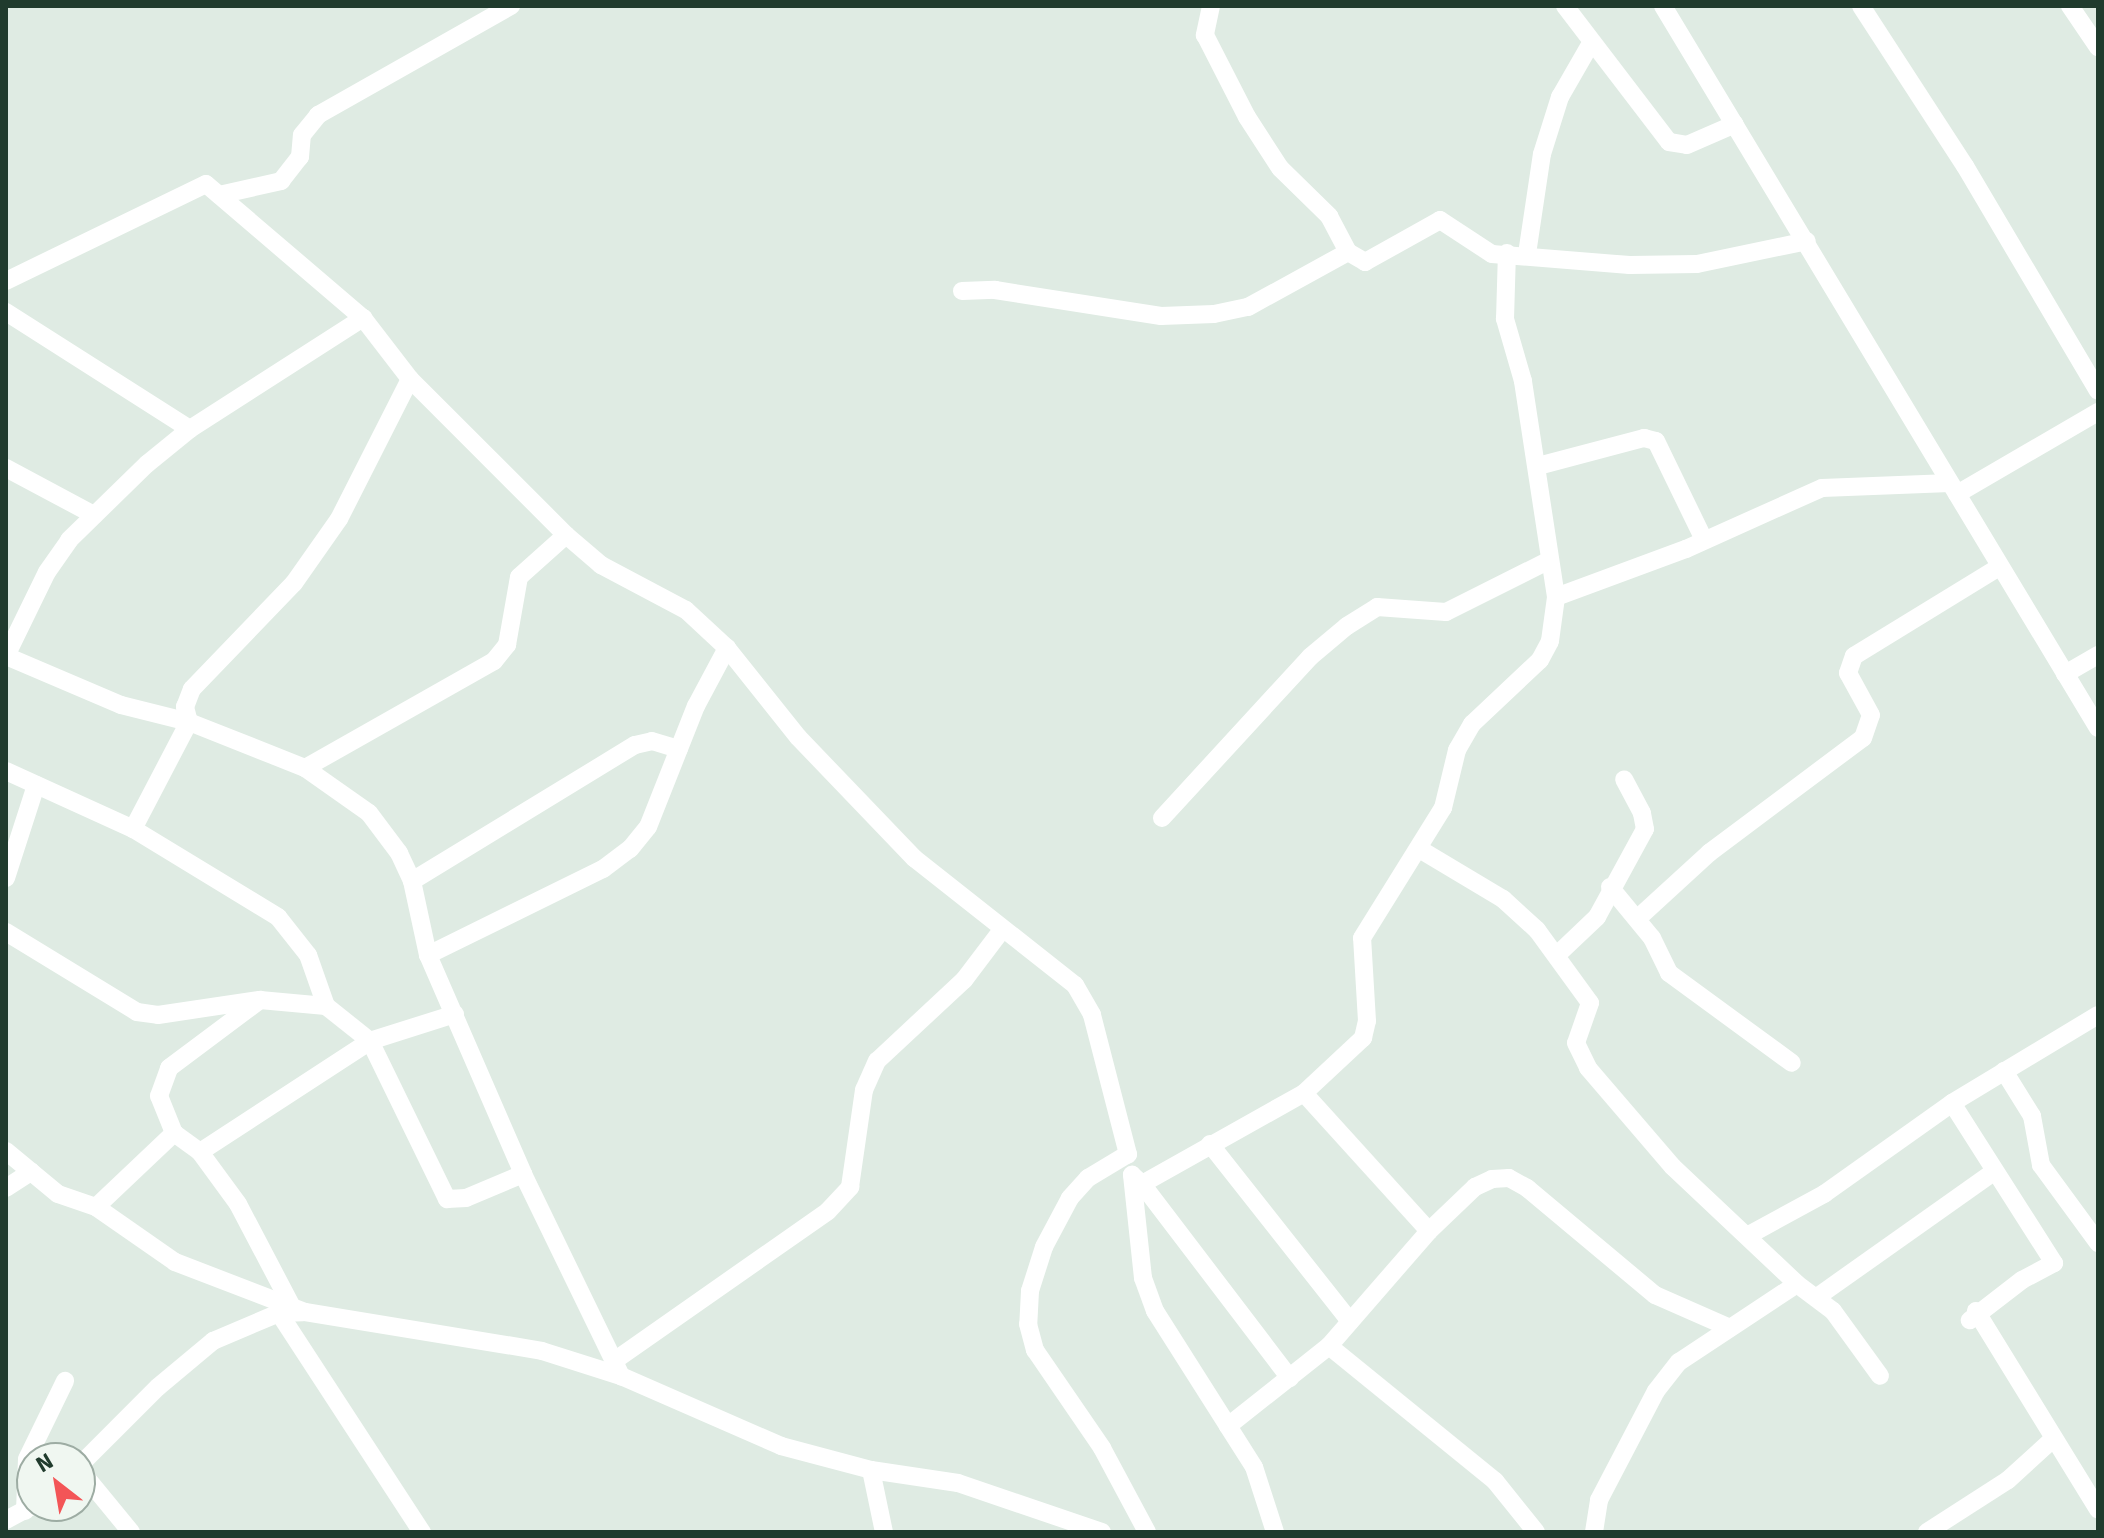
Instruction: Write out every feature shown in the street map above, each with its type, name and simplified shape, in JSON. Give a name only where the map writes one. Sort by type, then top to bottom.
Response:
[{"type":"street","points":[[219,195],[281,181],[300,157],[302,135],[318,115],[511,6]]},
{"type":"street","points":[[1211,6],[1205,35],[1247,117],[1280,168],[1329,216],[1348,252],[1365,262],[1440,220],[1481,249],[1630,265],[1697,264],[1807,241]]},
{"type":"street","points":[[1565,6],[1669,142],[1687,145],[1735,124]]},
{"type":"street","points":[[1663,6],[2098,728]]},
{"type":"street","points":[[1861,6],[1965,166],[2098,391]]},
{"type":"street","points":[[2070,6],[2098,47]]},
{"type":"street","points":[[1527,254],[1542,154],[1560,97],[1591,43]]},
{"type":"street","points":[[6,281],[206,184],[363,318],[410,379],[566,535],[601,565],[686,610],[727,648],[798,737],[914,858],[1001,931],[1075,985],[1092,1015],[1137,1180],[1143,1278],[1155,1311],[1254,1467],[1275,1532]]},
{"type":"street","points":[[962,291],[995,290],[1161,316],[1214,314],[1248,307],[1348,252]]},
{"type":"street","points":[[1137,1180],[1304,1093],[1363,1038],[1367,1021],[1362,938],[1421,850],[1443,808],[1457,750],[1472,724],[1540,660],[1550,641],[1556,597],[1538,466],[1505,319],[1507,253]]},
{"type":"street","points":[[6,312],[190,429]]},
{"type":"street","points":[[363,318],[190,429],[94,515],[47,572],[6,656],[121,705],[189,722],[305,768],[369,813],[399,853],[412,881],[428,955],[523,1174],[618,1368]]},
{"type":"street","points":[[133,829],[189,722],[185,707],[192,689],[294,583],[339,519],[410,379]]},
{"type":"street","points":[[1556,597],[1822,488],[1954,489],[2098,412]]},
{"type":"street","points":[[1538,466],[1644,438],[1656,441],[1703,538]]},
{"type":"street","points":[[6,468],[94,515]]},
{"type":"street","points":[[305,768],[494,661],[507,645],[519,577],[566,535]]},
{"type":"street","points":[[1162,818],[1310,657],[1347,626],[1377,607],[1446,612],[1550,560]]},
{"type":"street","points":[[1637,919],[1709,853],[1863,738],[1871,715],[1848,673],[1854,656],[1999,567]]},
{"type":"street","points":[[428,955],[603,869],[630,849],[648,827],[679,749],[727,648]]},
{"type":"street","points":[[2065,674],[2098,655]]},
{"type":"street","points":[[412,881],[635,745],[652,741],[679,749]]},
{"type":"street","points":[[6,771],[133,829],[278,917],[308,955],[326,1006],[370,1041],[447,1199],[466,1198],[523,1174]]},
{"type":"street","points":[[1557,955],[1597,917],[1610,887],[1645,829],[1642,813],[1624,779]]},
{"type":"street","points":[[6,878],[36,785]]},
{"type":"street","points":[[1421,850],[1503,899],[1557,955],[1590,1003],[1576,1043],[1588,1068],[1673,1167],[1845,1325],[1880,1376]]},
{"type":"street","points":[[1610,887],[1637,919],[1669,973],[1792,1063]]},
{"type":"street","points":[[618,1368],[828,1211],[850,1187],[864,1090],[877,1061],[897,1036],[964,980],[1001,931]]},
{"type":"street","points":[[6,932],[137,1012],[158,1015],[260,1000],[326,1006]]},
{"type":"street","points":[[260,1000],[163,1075],[159,1096],[174,1133],[200,1152],[265,1249],[292,1310],[422,1532]]},
{"type":"street","points":[[200,1152],[370,1041],[455,1014]]},
{"type":"street","points":[[1747,1236],[1824,1194],[1952,1103],[2098,1015]]},
{"type":"street","points":[[2004,1071],[2032,1116],[2041,1165],[2098,1243]]},
{"type":"street","points":[[1304,1093],[1429,1231]]},
{"type":"street","points":[[1952,1103],[1992,1173],[2054,1263],[1973,1316],[2098,1509]]},
{"type":"street","points":[[96,1207],[174,1133]]},
{"type":"street","points":[[1210,1144],[1350,1321]]},
{"type":"street","points":[[6,1151],[58,1194],[96,1207],[175,1262],[292,1310],[515,1345],[618,1368],[781,1446],[871,1470],[958,1483],[1102,1532]]},
{"type":"street","points":[[1128,1154],[1088,1178],[1070,1198],[1044,1247],[1030,1291],[1028,1324],[1035,1350],[1102,1448],[1147,1532]]},
{"type":"street","points":[[6,1188],[31,1172]]},
{"type":"street","points":[[1817,1297],[1992,1173]]},
{"type":"street","points":[[1228,1426],[1329,1346],[1429,1231],[1475,1187],[1509,1178],[1655,1295],[1730,1328]]},
{"type":"street","points":[[1137,1180],[1290,1378]]},
{"type":"street","points":[[1594,1532],[1599,1500],[1656,1391],[1698,1345],[1797,1284]]},
{"type":"street","points":[[96,1451],[158,1387],[213,1341],[292,1310]]},
{"type":"street","points":[[1329,1346],[1495,1481],[1536,1532]]},
{"type":"street","points":[[36,1442],[65,1381]]},
{"type":"street","points":[[1927,1532],[2008,1480],[2053,1439]]},
{"type":"street","points":[[871,1470],[884,1532]]},
{"type":"street","points":[[96,1488],[131,1532]]}]
